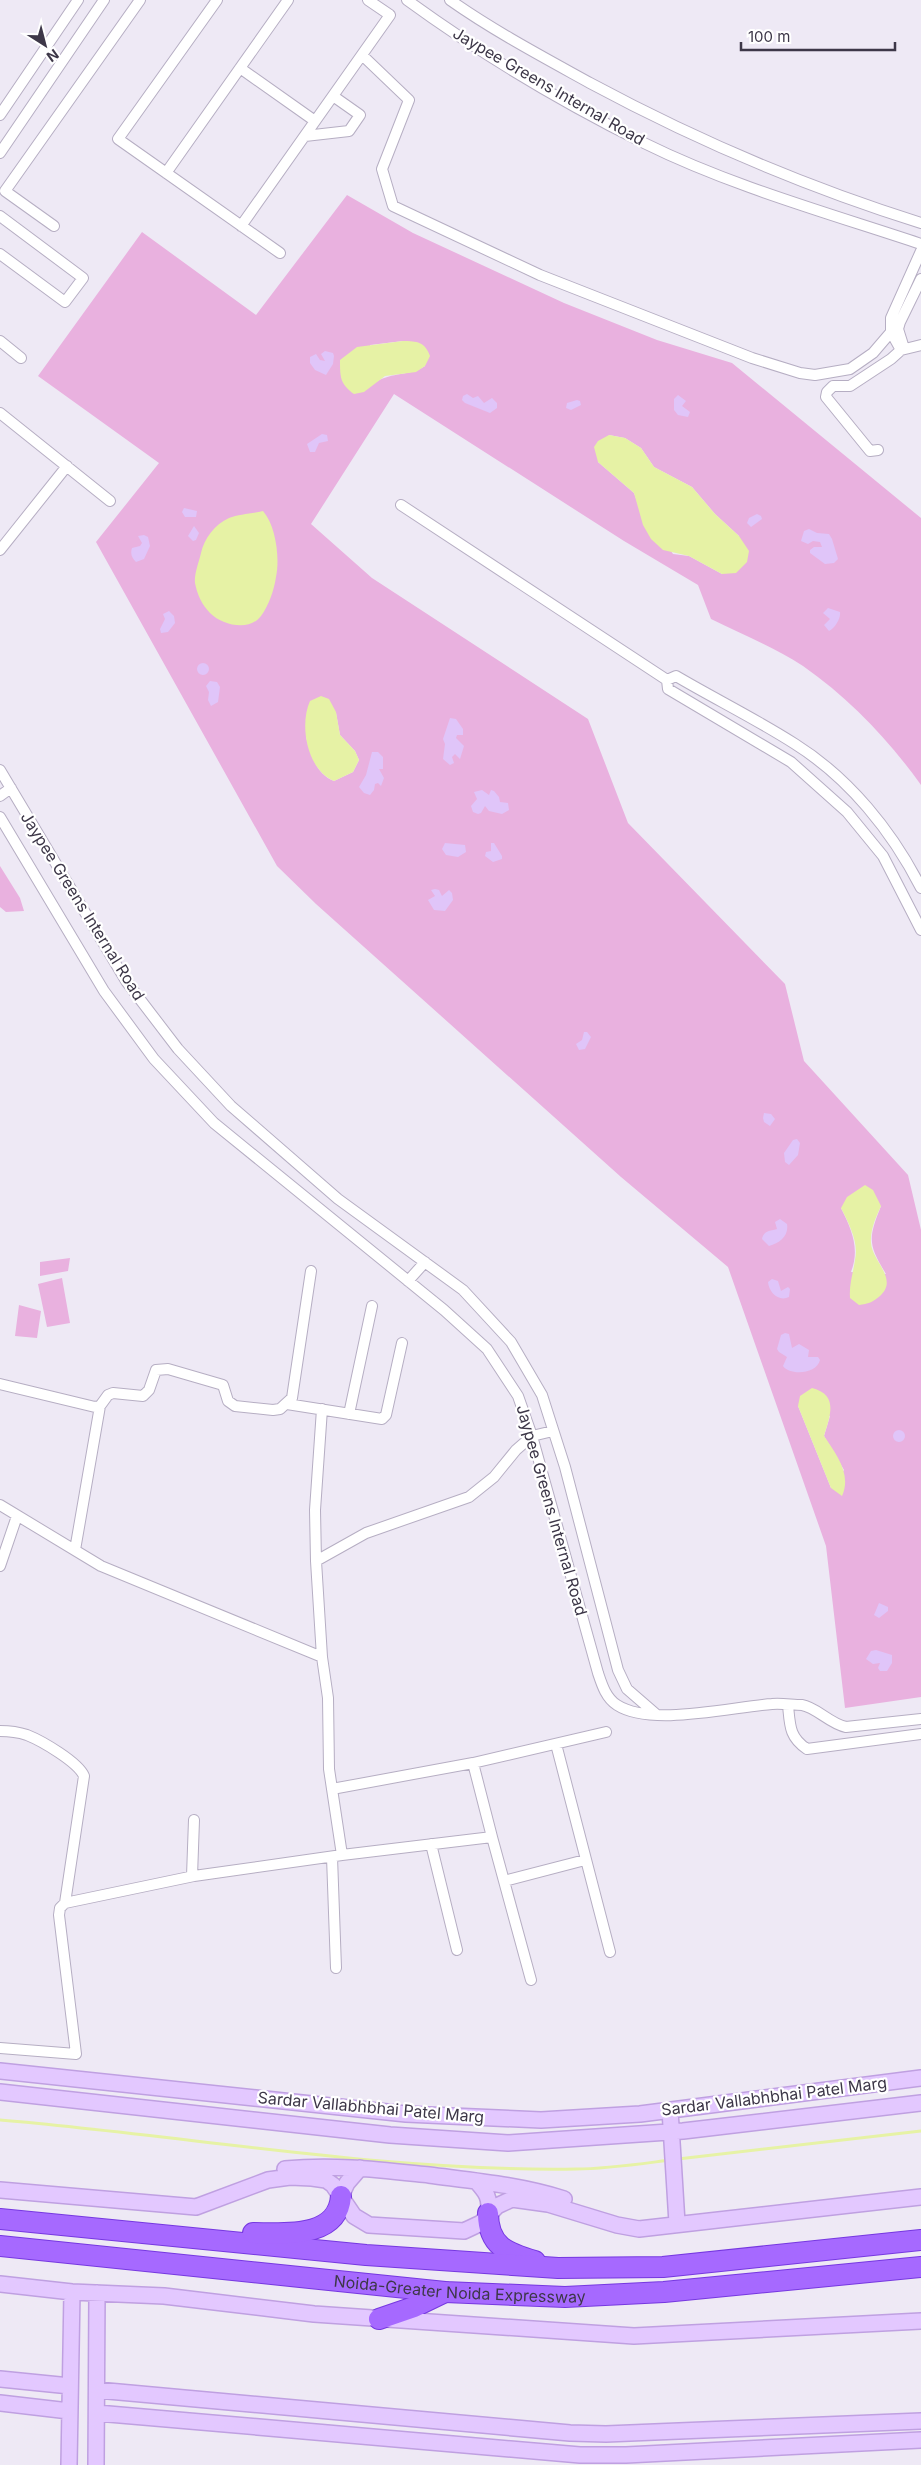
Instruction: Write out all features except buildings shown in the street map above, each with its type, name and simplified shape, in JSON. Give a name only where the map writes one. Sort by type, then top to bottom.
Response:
[{"type":"highway","points":[[187,2238],[300,2233],[332,2220],[336,2216],[341,2196]]},
{"type":"highway","points":[[488,2214],[488,2228],[495,2243],[520,2257],[558,2268]]},
{"type":"highway","name":"Noida-Greater Noida Expressway","points":[[0,2219],[472,2264],[558,2268],[663,2267],[921,2240]]},
{"type":"highway","name":"Noida-Greater Noida Expressway","points":[[0,2246],[445,2292],[565,2297],[664,2292],[921,2267]]},
{"type":"highway","points":[[379,2319],[414,2307],[445,2292]]},
{"type":"street","points":[[0,114],[78,0]]},
{"type":"street","points":[[0,153],[104,0]]},
{"type":"street","points":[[54,226],[5,191],[140,0]]},
{"type":"street","points":[[217,0],[118,139],[280,253]]},
{"type":"street","points":[[166,173],[288,0]]},
{"type":"street","points":[[241,226],[390,15],[368,0]]},
{"type":"street","name":"Jaypee Greens Internal Road","points":[[407,0],[521,74],[644,143],[741,184],[921,244]]},
{"type":"street","name":"Jaypee Greens Internal Road","points":[[450,0],[473,16],[557,65],[660,120],[758,164],[862,205],[921,222]]},
{"type":"street","points":[[362,55],[409,100],[382,169],[393,206],[540,275],[706,340],[800,373],[815,375],[850,369],[873,353],[892,332]]},
{"type":"street","points":[[240,68],[315,121]]},
{"type":"street","points":[[304,136],[349,131],[355,123],[360,115],[333,96]]},
{"type":"street","points":[[0,216],[83,278],[65,302],[0,254]]},
{"type":"street","points":[[903,349],[892,332],[891,318],[921,252]]},
{"type":"street","points":[[903,349],[898,329],[921,279]]},
{"type":"street","points":[[0,341],[21,358]]},
{"type":"street","points":[[878,450],[870,451],[826,396],[827,392],[833,386],[850,386],[903,349],[921,345]]},
{"type":"street","points":[[0,413],[110,501]]},
{"type":"street","points":[[0,550],[67,466]]},
{"type":"street","points":[[401,505],[667,680]]},
{"type":"street","points":[[667,680],[676,676],[796,744],[841,780],[878,819],[907,860],[921,888]]},
{"type":"street","points":[[667,680],[668,689],[791,762],[847,812],[883,856],[921,930]]},
{"type":"street","name":"Jaypee Greens Internal Road","points":[[0,770],[126,981],[178,1048],[231,1106],[338,1199],[462,1290],[511,1342],[542,1395],[618,1670],[627,1689],[657,1715]]},
{"type":"street","points":[[0,796],[11,788]]},
{"type":"street","name":"Jaypee Greens Internal Road","points":[[0,817],[104,991],[154,1059],[214,1123],[408,1281],[487,1349],[518,1396],[532,1436],[604,1690],[615,1704],[633,1714],[657,1715],[774,1704],[805,1705],[836,1725],[846,1727],[921,1719]]},
{"type":"street","points":[[408,1281],[425,1262]]},
{"type":"street","points":[[287,1404],[293,1389],[311,1271]]},
{"type":"street","points":[[349,1414],[372,1306]]},
{"type":"street","points":[[75,1550],[100,1406],[108,1394],[143,1396],[147,1394],[154,1373],[161,1369],[218,1382],[226,1389],[228,1401],[235,1406],[273,1410],[287,1404],[322,1408],[380,1420],[384,1418],[402,1343]]},
{"type":"street","points":[[0,1384],[88,1407],[100,1406]]},
{"type":"street","points":[[322,1408],[315,1510],[316,1561],[322,1657],[328,1698],[327,1748],[337,1856],[336,1968]]},
{"type":"street","points":[[316,1561],[366,1533],[469,1497],[494,1477],[516,1450],[532,1436],[553,1431]]},
{"type":"street","points":[[0,1505],[101,1566],[160,1592],[322,1657]]},
{"type":"street","points":[[0,1566],[17,1516]]},
{"type":"street","points":[[788,1705],[790,1726],[795,1741],[807,1748],[921,1734]]},
{"type":"street","points":[[0,1731],[16,1732],[36,1739],[79,1767],[84,1776],[65,1903]]},
{"type":"street","points":[[332,1789],[473,1764],[606,1732]]},
{"type":"street","points":[[556,1744],[610,1952]]},
{"type":"street","points":[[473,1764],[531,1980]]},
{"type":"street","points":[[192,1876],[194,1820]]},
{"type":"street","points":[[0,2048],[76,2054],[59,1915],[60,1908],[65,1903],[192,1876],[431,1844],[492,1838]]},
{"type":"street","points":[[431,1844],[457,1950]]},
{"type":"street","points":[[504,1881],[585,1860]]},
{"type":"street","name":"Sardar Vallabhbhai Patel Marg","points":[[0,2071],[406,2114],[541,2120],[670,2110],[921,2078]]},
{"type":"street","name":"Sardar Vallabhbhai Patel Marg","points":[[0,2092],[390,2135],[508,2143],[672,2144],[921,2103]]},
{"type":"street","points":[[670,2110],[678,2223]]},
{"type":"street","points":[[138,2201],[197,2198],[269,2171],[280,2169],[317,2166],[360,2168],[476,2181],[540,2191],[615,2216],[639,2229]]},
{"type":"street","points":[[341,2196],[347,2183],[360,2168]]},
{"type":"street","points":[[0,2190],[196,2207],[249,2185],[290,2177],[326,2180],[333,2185],[354,2216],[361,2222],[457,2232],[474,2228],[505,2201],[512,2199],[548,2204],[617,2225],[639,2229],[678,2223],[921,2198]]},
{"type":"street","points":[[476,2181],[487,2194],[490,2201],[488,2214]]},
{"type":"street","points":[[0,2284],[72,2292],[164,2296],[314,2314],[634,2336],[921,2321]]},
{"type":"street","points":[[69,2465],[72,2292]]},
{"type":"street","points":[[96,2465],[97,2293]]},
{"type":"street","points":[[0,2379],[70,2386]]},
{"type":"street","points":[[97,2390],[570,2433],[606,2434],[921,2421]]},
{"type":"street","points":[[0,2403],[69,2411]]},
{"type":"street","points":[[97,2412],[580,2456],[921,2440]]},
{"type":"shaded area","points":[[347,195],[413,233],[564,303],[657,340],[732,363],[921,518],[921,785],[882,736],[837,692],[803,666],[781,653],[711,619],[698,585],[624,541],[394,394],[311,524],[372,578],[588,719],[628,823],[785,984],[804,1061],[908,1175],[921,1230],[921,1697],[845,1708],[826,1546],[728,1267],[621,1177],[316,904],[277,866],[96,542],[159,463],[38,376],[142,232],[256,315]],"holes":[[[403,341],[425,366],[376,382],[370,345]],[[609,435],[625,438],[641,448],[654,467],[692,487],[715,514],[739,536],[722,574],[689,556],[673,554],[638,504],[634,493],[598,462]],[[336,713],[340,735],[355,751],[359,760],[353,772],[334,781],[328,778],[315,763],[306,737]],[[881,1206],[874,1226],[872,1241],[873,1248],[886,1274],[851,1272],[854,1264],[855,1247],[841,1208]],[[798,1406],[830,1416],[824,1436],[844,1470],[831,1488]]]},
{"type":"shaded area","points":[[403,341],[420,343],[426,348],[430,356],[425,366],[416,372],[385,376],[364,392],[354,394],[346,387],[341,376],[340,360],[357,347]]},
{"type":"shaded area","points":[[609,435],[625,438],[641,448],[654,467],[692,487],[715,514],[739,536],[749,551],[747,562],[736,573],[722,574],[689,556],[663,550],[651,539],[643,525],[634,493],[598,462],[594,447],[598,441]]},
{"type":"shaded area","points":[[263,511],[274,533],[277,552],[275,582],[269,602],[261,616],[250,624],[235,625],[221,621],[210,613],[202,603],[197,591],[195,576],[202,548],[207,537],[219,524],[229,518]]},
{"type":"shaded area","points":[[321,696],[329,699],[336,712],[340,735],[355,751],[359,760],[353,772],[334,781],[317,767],[308,746],[306,734],[305,722],[310,701]]},
{"type":"shaded area","points":[[0,866],[20,898],[24,911],[6,912],[0,907]]},
{"type":"shaded area","points":[[865,1185],[873,1190],[881,1206],[872,1228],[871,1243],[872,1250],[883,1270],[887,1283],[885,1290],[880,1296],[870,1302],[859,1305],[850,1298],[856,1247],[853,1233],[841,1208],[847,1197]]},
{"type":"shaded area","points":[[70,1258],[68,1271],[40,1276],[40,1262]]},
{"type":"shaded area","points":[[62,1278],[70,1323],[47,1327],[38,1284]]},
{"type":"shaded area","points":[[19,1305],[41,1311],[37,1338],[15,1336]]},
{"type":"shaded area","points":[[812,1388],[821,1391],[829,1401],[830,1414],[824,1436],[838,1457],[844,1472],[845,1488],[842,1496],[831,1488],[798,1406],[800,1396]]},
{"type":"sand","points":[[325,351],[333,353],[334,356],[333,364],[326,375],[315,370],[310,363],[310,357],[316,354],[320,360],[325,361],[321,354]]},
{"type":"sand","points":[[467,394],[473,398],[478,396],[484,403],[492,398],[497,403],[497,408],[490,413],[465,403],[462,400],[463,396]]},
{"type":"sand","points":[[678,395],[686,401],[682,406],[690,412],[688,417],[678,415],[674,410],[674,399]]},
{"type":"sand","points":[[580,401],[581,405],[571,410],[566,408],[567,403]]},
{"type":"sand","points":[[322,434],[327,435],[328,441],[319,443],[315,452],[310,452],[307,444]]},
{"type":"sand","points":[[184,508],[197,511],[196,517],[185,517],[182,512]]},
{"type":"sand","points":[[757,514],[762,519],[751,527],[747,523],[749,518]]},
{"type":"sand","points":[[194,526],[199,533],[196,540],[193,541],[188,536]]},
{"type":"sand","points":[[809,529],[817,533],[829,534],[838,559],[834,563],[825,564],[810,553],[810,550],[814,547],[822,547],[820,542],[813,541],[808,544],[801,541],[804,531]]},
{"type":"sand","points":[[144,535],[148,537],[150,546],[144,559],[136,562],[132,556],[132,548],[140,546],[142,543],[138,536]]},
{"type":"sand","points":[[828,608],[840,612],[837,623],[829,631],[824,625],[830,619],[823,613]]},
{"type":"sand","points":[[169,611],[174,616],[175,623],[168,632],[161,633],[160,629],[165,619],[163,614]]},
{"type":"sand","points":[[201,663],[205,663],[209,669],[205,675],[201,675],[197,671],[197,667]]},
{"type":"sand","points":[[210,681],[217,682],[220,687],[218,702],[211,706],[206,686]]},
{"type":"sand","points":[[450,718],[456,719],[463,729],[463,735],[457,735],[456,738],[464,746],[460,759],[455,754],[452,757],[454,763],[450,765],[443,759],[445,744],[443,739]]},
{"type":"sand","points":[[372,752],[378,752],[383,757],[383,769],[379,769],[384,778],[381,786],[378,783],[375,784],[374,790],[370,795],[364,793],[359,787],[366,775]]},
{"type":"sand","points":[[482,790],[489,795],[491,790],[494,791],[499,797],[500,802],[508,803],[509,810],[502,814],[489,811],[485,806],[481,813],[473,812],[471,806],[477,799],[474,792]]},
{"type":"sand","points":[[445,843],[465,845],[466,852],[458,857],[446,855],[442,849]]},
{"type":"sand","points":[[491,843],[494,843],[502,859],[493,862],[485,856],[486,852],[491,851]]},
{"type":"sand","points":[[431,890],[439,890],[442,896],[449,890],[452,893],[453,900],[445,911],[434,910],[428,900],[435,896]]},
{"type":"sand","points":[[584,1032],[587,1032],[591,1037],[585,1049],[579,1050],[576,1044],[582,1040]]},
{"type":"sand","points":[[764,1113],[771,1114],[775,1119],[770,1126],[764,1122]]},
{"type":"sand","points":[[797,1139],[800,1143],[798,1155],[789,1165],[785,1162],[784,1153],[793,1140]]},
{"type":"sand","points":[[780,1219],[787,1224],[787,1232],[780,1241],[769,1246],[762,1239],[763,1236],[768,1231],[777,1229],[775,1222]]},
{"type":"sand","points":[[772,1279],[778,1281],[781,1291],[788,1287],[790,1289],[789,1297],[782,1298],[772,1293],[768,1282]]},
{"type":"sand","points":[[789,1334],[792,1348],[799,1344],[809,1350],[808,1357],[818,1357],[820,1360],[818,1365],[809,1371],[803,1372],[786,1369],[783,1366],[787,1357],[777,1349],[781,1335]]},
{"type":"sand","points":[[897,1430],[901,1430],[905,1436],[901,1442],[897,1442],[893,1438],[893,1434]]},
{"type":"sand","points":[[879,1603],[888,1607],[888,1611],[879,1618],[874,1615]]},
{"type":"sand","points":[[876,1650],[892,1655],[892,1663],[887,1671],[880,1671],[878,1668],[880,1663],[873,1664],[866,1659],[871,1651]]},
{"type":"waterway","points":[[0,2120],[287,2152],[431,2165],[588,2169],[670,2160]]},
{"type":"waterway","points":[[678,2159],[921,2131]]}]
